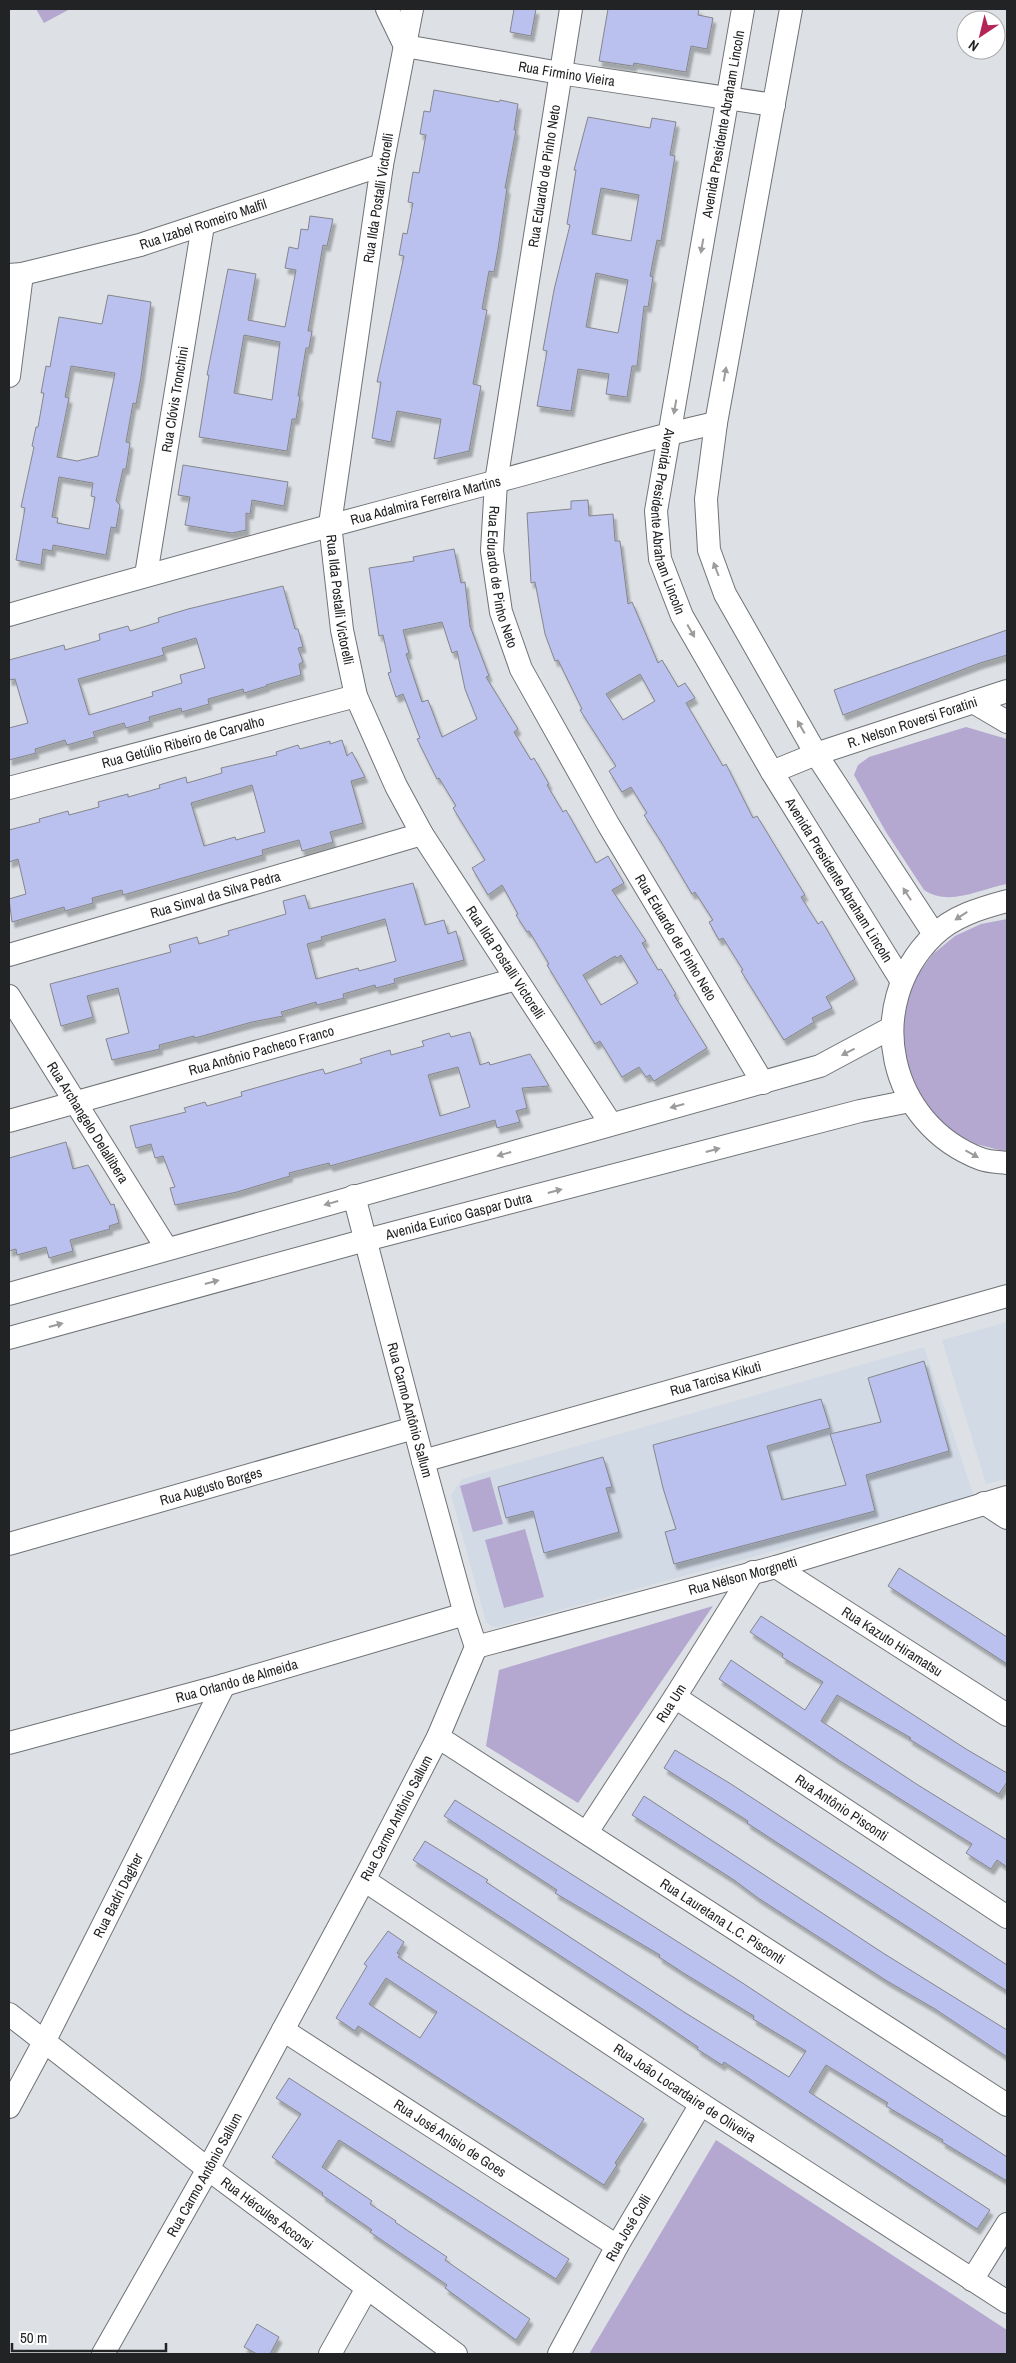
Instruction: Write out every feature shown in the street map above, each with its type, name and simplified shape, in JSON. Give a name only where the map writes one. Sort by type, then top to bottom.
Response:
[{"type":"street","points":[[387,9],[405,46]]},
{"type":"street","name":"Rua Ilda Postalli Victorelli","points":[[412,9],[382,165],[330,524],[342,630],[356,696],[396,786],[422,834],[611,1124]]},
{"type":"street","name":"Rua Eduardo de Pinho Neto","points":[[571,9],[496,482],[494,560],[501,612],[521,669],[608,824],[763,1082]]},
{"type":"street","name":"Avenida Presidente Abraham Lincoln","points":[[744,9],[656,511],[660,559],[682,616],[772,772],[902,980]]},
{"type":"street","name":"Avenida Presidente Abraham Lincoln","points":[[791,9],[716,423],[706,499],[708,550],[725,594],[816,754],[934,934]]},
{"type":"street","name":"Rua Firmino Vieira","points":[[405,46],[728,100],[774,105]]},
{"type":"street","name":"Rua Izabel Romeiro Malfil","points":[[16,274],[140,246],[382,165]]},
{"type":"street","name":"Rua Clóvis Tronchini","points":[[146,575],[203,225]]},
{"type":"street","points":[[9,376],[16,274]]},
{"type":"street","name":"Rua Adalmira Ferreira Martins","points":[[9,615],[330,524],[496,482],[670,432],[716,423]]},
{"type":"street","name":"R. Nelson Roversi Foratini","points":[[772,772],[816,754],[1007,691]]},
{"type":"street","name":"Rua Getúlio Ribeiro de Carvalho","points":[[9,788],[356,696]]},
{"type":"street","points":[[973,702],[1007,722]]},
{"type":"street","name":"Rua Sinval da Silva Pedra","points":[[9,954],[422,834]]},
{"type":"street","points":[[1007,901],[968,912],[934,934],[915,956],[902,980],[891,1028],[893,1054],[899,1078],[910,1101],[941,1136],[982,1159],[1007,1163]]},
{"type":"street","name":"Rua Antônio Pacheco Franco","points":[[9,1121],[516,979]]},
{"type":"street","name":"Rua Archangelo Delallibera","points":[[9,996],[167,1249]]},
{"type":"street","points":[[9,1294],[820,1066],[891,1028]]},
{"type":"street","name":"Avenida Eurico Gaspar Dutra","points":[[9,1338],[366,1240],[860,1111],[910,1101]]},
{"type":"street","name":"Rua Carmo Antônio Sallum","points":[[103,2354],[208,2169],[364,1880],[438,1737],[476,1647],[422,1461],[354,1196]]},
{"type":"street","name":"Rua Tarcisa Kikuti","points":[[422,1461],[1007,1296]]},
{"type":"street","name":"Rua Augusto Borges","points":[[9,1544],[414,1428]]},
{"type":"street","name":"Rua Nélson Morgnetti","points":[[476,1647],[776,1567],[1007,1497]]},
{"type":"street","points":[[984,1503],[1007,1518]]},
{"type":"street","name":"Rua Kazuto Hiramatsu","points":[[776,1567],[1007,1715]]},
{"type":"street","name":"Rua Um","points":[[587,1832],[675,1697],[753,1572]]},
{"type":"street","name":"Rua Orlando de Almeida","points":[[9,1743],[224,1685],[465,1614]]},
{"type":"street","name":"Rua Badri Dagher","points":[[9,2107],[44,2042],[224,1685]]},
{"type":"street","name":"Rua Antônio Pisconti","points":[[675,1697],[1007,1917]]},
{"type":"street","name":"Rua Lauretana L.C. Pisconti","points":[[438,1737],[1007,2105]]},
{"type":"street","name":"Rua João Locardaire de Oliveira","points":[[364,1880],[701,2104],[1007,2302]]},
{"type":"street","name":"Rua Hércules Accorsi","points":[[9,2014],[208,2169],[456,2354]]},
{"type":"street","name":"Rua José Anísio de Goes","points":[[283,2030],[617,2246]]},
{"type":"street","name":"Rua José Colli","points":[[559,2354],[617,2246],[701,2104]]},
{"type":"street","points":[[972,2280],[1007,2224]]},
{"type":"street","points":[[330,2354],[367,2288]]},
{"type":"shaded area","points":[[36,9],[70,9],[44,23]]},
{"type":"shaded area","points":[[966,727],[1007,739],[1007,884],[965,895],[944,897],[924,890],[886,832],[854,775],[858,765],[869,757]]},
{"type":"shaded area","points":[[1007,919],[1007,1151],[1003,1151],[976,1144],[951,1131],[930,1111],[913,1088],[900,1032],[905,1004],[916,977],[933,954],[955,936],[981,924]]},
{"type":"shaded area","points":[[1007,1322],[1007,1479],[986,1484],[942,1340]]},
{"type":"shaded area","points":[[924,1347],[974,1496],[498,1627],[491,1626],[486,1622],[451,1495],[462,1479]]},
{"type":"shaded area","points":[[490,1477],[503,1524],[473,1532],[460,1486]]},
{"type":"shaded area","points":[[525,1529],[544,1597],[504,1608],[485,1540]]},
{"type":"shaded area","points":[[713,1606],[578,1803],[486,1746],[499,1670]]},
{"type":"shaded area","points":[[716,2140],[1007,2330],[1007,2351],[1005,2354],[589,2354]]},
{"type":"building","points":[[514,9],[536,9],[531,36],[510,32]]},
{"type":"building","points":[[608,9],[699,9],[698,15],[713,18],[707,49],[691,46],[686,72],[634,63],[633,66],[599,61]]},
{"type":"building","points":[[434,90],[518,104],[514,130],[516,130],[505,188],[507,188],[494,272],[489,271],[482,309],[487,310],[473,384],[481,386],[469,451],[434,459],[441,419],[397,411],[391,442],[372,438],[381,382],[377,382],[404,256],[399,255],[403,233],[407,234],[413,203],[408,202],[413,172],[419,173],[426,135],[420,134],[424,111],[430,112]]},
{"type":"building","points":[[588,117],[650,128],[652,118],[676,122],[670,155],[675,156],[661,241],[657,240],[650,276],[653,277],[648,307],[644,306],[637,366],[632,366],[627,397],[606,394],[609,374],[578,369],[571,411],[537,406],[547,351],[543,350],[554,290],[570,225],[567,224],[576,170],[574,170]],"holes":[[[601,188],[639,195],[631,241],[592,234]],[[596,273],[628,280],[618,333],[586,327]]]},
{"type":"building","points":[[310,216],[333,219],[327,246],[323,245],[308,331],[312,331],[309,348],[306,348],[296,419],[292,419],[287,451],[199,437],[209,375],[207,375],[228,269],[256,274],[248,320],[285,327],[296,270],[285,268],[289,247],[298,249],[301,229],[308,230]],"holes":[[[244,335],[280,342],[272,400],[234,393]]]},
{"type":"building","points":[[108,295],[151,302],[141,377],[136,404],[133,403],[126,442],[130,443],[126,469],[123,469],[116,501],[120,505],[116,528],[111,527],[106,555],[53,545],[52,551],[43,549],[41,565],[16,560],[25,508],[21,507],[44,393],[41,393],[46,366],[50,367],[59,317],[102,324]],"holes":[[[71,366],[115,373],[98,456],[77,461],[57,457],[69,398],[65,397]],[[59,477],[93,483],[91,496],[95,497],[89,529],[57,523],[58,518],[52,517]]]},
{"type":"building","points":[[183,465],[288,482],[284,506],[252,500],[250,514],[246,513],[246,530],[232,533],[185,525],[190,497],[178,495]]},
{"type":"building","points":[[588,500],[589,516],[613,514],[615,541],[620,541],[628,604],[632,602],[658,663],[662,660],[678,687],[685,683],[695,698],[686,703],[723,766],[726,764],[753,818],[757,816],[805,895],[801,897],[818,924],[822,921],[855,979],[826,997],[832,1008],[812,1018],[814,1022],[784,1040],[723,938],[719,940],[709,922],[713,920],[695,892],[692,894],[644,815],[647,813],[631,787],[622,792],[609,771],[616,766],[580,710],[582,709],[558,660],[555,661],[545,634],[535,582],[531,583],[527,513],[571,509],[571,501]],"holes":[[[640,674],[655,701],[623,720],[606,694]]]},
{"type":"building","points":[[454,549],[461,583],[465,582],[470,626],[489,676],[486,677],[518,729],[514,732],[531,760],[534,758],[549,784],[547,785],[563,812],[566,810],[596,863],[608,856],[624,883],[612,890],[646,941],[642,943],[658,970],[661,969],[676,994],[674,995],[707,1048],[654,1081],[650,1075],[646,1077],[639,1067],[622,1077],[600,1041],[595,1044],[547,965],[549,964],[529,931],[527,932],[516,915],[518,914],[502,885],[488,895],[472,868],[485,860],[453,808],[456,806],[439,778],[437,779],[417,739],[420,738],[403,694],[396,697],[388,673],[391,672],[383,635],[379,636],[369,568],[414,561],[413,557]],"holes":[[[442,622],[452,653],[457,651],[465,689],[477,719],[442,737],[428,700],[422,702],[406,654],[409,653],[403,630]],[[621,955],[638,983],[601,1005],[583,975],[615,956],[617,958]]]},
{"type":"building","points":[[283,586],[295,629],[298,629],[303,647],[298,648],[303,662],[299,664],[301,675],[244,693],[243,689],[208,699],[209,704],[182,712],[181,708],[149,717],[150,721],[126,728],[124,723],[93,732],[95,737],[67,745],[65,740],[35,749],[36,753],[9,760],[9,728],[28,723],[15,679],[9,680],[9,660],[64,645],[65,650],[100,640],[99,634],[128,626],[130,631],[159,622],[158,618]],"holes":[[[196,638],[205,668],[180,675],[182,683],[152,692],[153,696],[89,715],[78,679],[164,655],[162,648]]]},
{"type":"building","points":[[1007,630],[1007,655],[980,663],[843,715],[834,690]]},
{"type":"building","points":[[342,740],[347,756],[352,752],[365,777],[351,781],[363,823],[330,832],[333,842],[302,851],[299,840],[262,850],[263,855],[123,895],[122,890],[92,898],[93,903],[65,911],[64,907],[12,922],[9,899],[26,894],[18,859],[9,862],[9,830],[40,822],[39,819],[68,811],[69,815],[99,807],[98,802],[128,794],[128,797],[160,788],[159,785],[186,777],[187,783],[222,773],[221,768],[277,755],[276,752],[298,745],[300,749],[330,741],[330,744]],"holes":[[[252,785],[265,832],[236,840],[235,837],[204,846],[191,803]]]},
{"type":"building","points":[[413,883],[425,925],[444,920],[448,934],[456,931],[464,960],[394,979],[395,983],[376,988],[375,985],[343,994],[344,998],[317,1005],[316,1002],[281,1012],[283,1016],[159,1045],[160,1049],[112,1060],[106,1039],[129,1033],[118,988],[87,996],[93,1017],[61,1026],[50,984],[171,952],[169,945],[197,937],[199,944],[229,935],[228,931],[286,914],[283,901],[305,895],[309,909]],"holes":[[[385,919],[396,961],[359,971],[358,968],[316,979],[307,944],[322,940],[321,937]]]},
{"type":"building","points":[[470,1032],[480,1065],[489,1062],[490,1065],[530,1054],[549,1086],[522,1088],[527,1108],[516,1111],[520,1122],[497,1128],[495,1120],[330,1166],[329,1163],[289,1173],[290,1176],[237,1192],[175,1205],[170,1188],[175,1187],[163,1156],[155,1158],[151,1144],[136,1148],[130,1126],[186,1112],[184,1108],[205,1102],[207,1106],[242,1096],[241,1092],[323,1069],[325,1074],[362,1063],[360,1059],[390,1050],[391,1055],[424,1046],[422,1041],[449,1033],[451,1037]],"holes":[[[458,1067],[470,1107],[440,1116],[428,1075]]]},
{"type":"building","points":[[66,1142],[73,1169],[88,1165],[111,1205],[114,1204],[119,1223],[109,1226],[110,1229],[70,1240],[73,1251],[49,1258],[46,1247],[17,1255],[16,1249],[9,1251],[9,1158]]},
{"type":"building","points":[[924,1361],[949,1451],[866,1475],[875,1511],[674,1564],[665,1532],[676,1529],[663,1488],[653,1445],[821,1399],[830,1428],[767,1446],[782,1500],[846,1485],[830,1434],[881,1422],[868,1378]]},
{"type":"building","points":[[603,1457],[612,1487],[606,1488],[619,1532],[544,1553],[533,1511],[506,1518],[498,1487]]},
{"type":"building","points":[[899,1568],[1007,1637],[1007,1664],[888,1586]]},
{"type":"building","points":[[761,1616],[966,1749],[1007,1773],[1007,1782],[999,1794],[909,1739],[911,1738],[837,1695],[821,1721],[918,1785],[1007,1840],[1007,1867],[997,1860],[991,1869],[966,1853],[972,1844],[840,1761],[719,1679],[731,1660],[805,1710],[823,1682],[782,1657],[783,1654],[750,1632]]},
{"type":"building","points":[[675,1750],[731,1784],[1007,1965],[1007,1991],[664,1768]]},
{"type":"building","points":[[644,1796],[883,1953],[1007,2030],[1007,2057],[632,1815]]},
{"type":"building","points":[[455,1800],[741,1982],[1007,2157],[1007,2181],[942,2142],[943,2140],[886,2106],[888,2103],[826,2065],[809,2092],[990,2210],[977,2229],[724,2062],[722,2065],[697,2049],[698,2047],[647,2012],[413,1860],[425,1841],[488,1880],[486,1882],[684,2012],[789,2077],[806,2051],[753,2019],[754,2016],[685,1974],[659,1957],[660,1955],[555,1893],[557,1890],[444,1816]]},
{"type":"building","points":[[388,1931],[404,1942],[397,1953],[400,1954],[398,1957],[644,2119],[615,2163],[617,2165],[604,2185],[358,2026],[355,2031],[336,2018],[367,1966],[364,1964]],"holes":[[[386,1978],[437,2012],[420,2038],[369,2004]]]},
{"type":"building","points":[[289,2078],[569,2259],[556,2279],[339,2140],[322,2167],[372,2201],[370,2204],[395,2222],[447,2257],[445,2260],[530,2319],[516,2340],[445,2288],[447,2285],[370,2232],[372,2230],[272,2157],[301,2114],[276,2098]]},
{"type":"building","points":[[257,2324],[279,2337],[270,2354],[257,2354],[244,2347]]}]
